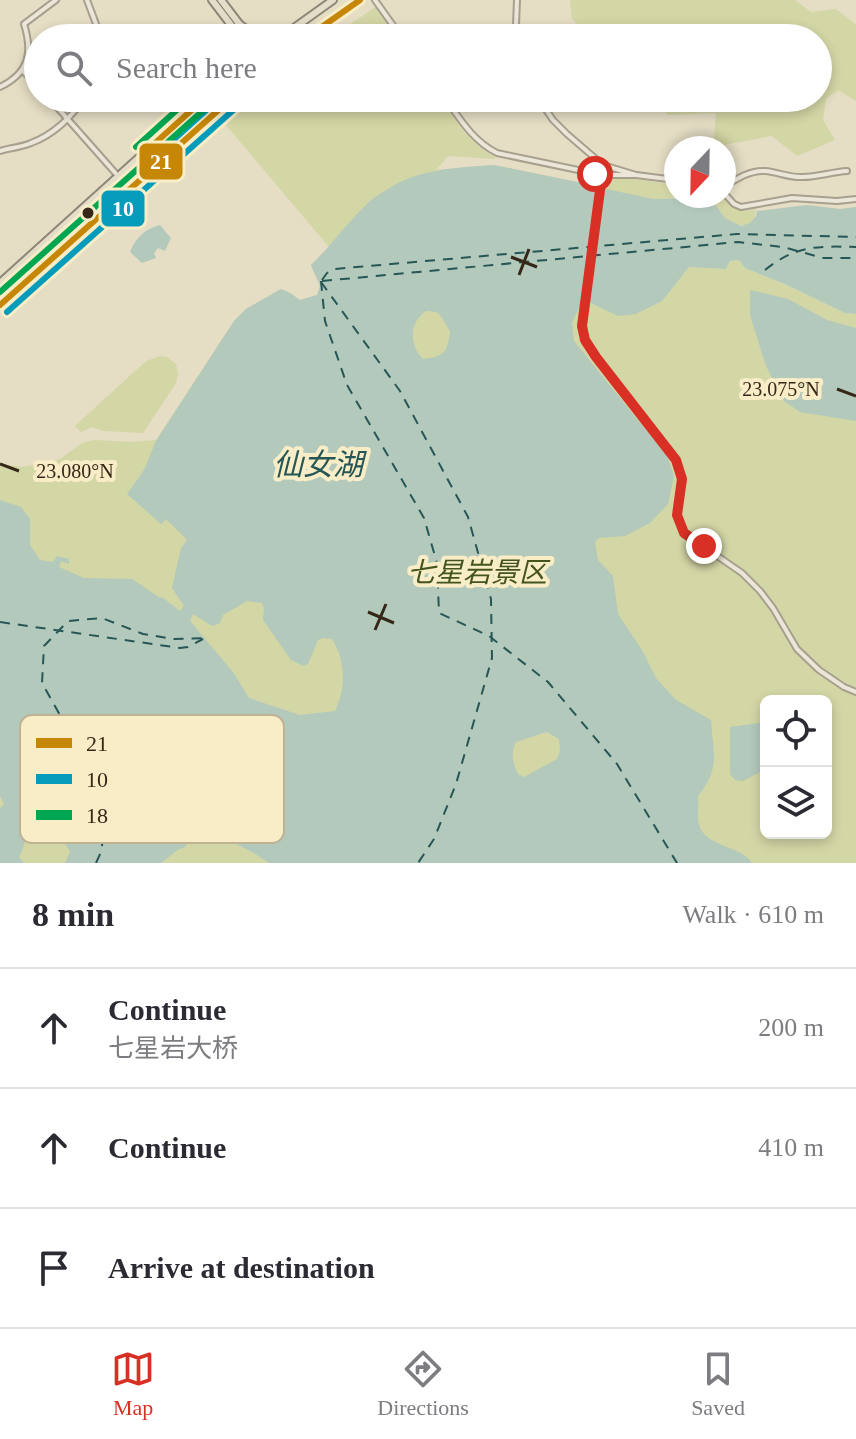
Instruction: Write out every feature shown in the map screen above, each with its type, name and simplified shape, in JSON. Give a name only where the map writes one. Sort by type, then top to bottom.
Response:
[{"type":"main road","points":[[212,0],[234,24]]},
{"type":"main road","points":[[221,0],[235,24]]},
{"type":"main road","points":[[301,24],[333,0]]},
{"type":"main road","points":[[326,24],[360,0]]},
{"type":"main road","points":[[0,283],[189,112]]},
{"type":"main road","points":[[0,305],[217,112]]},
{"type":"main road","points":[[177,123],[188,138]]},
{"type":"street","points":[[24,24],[56,0]]},
{"type":"street","points":[[87,0],[96,24]]},
{"type":"street","points":[[375,0],[392,24]]},
{"type":"street","points":[[516,24],[517,0]]},
{"type":"street","points":[[0,87],[23,70]]},
{"type":"street","points":[[62,112],[118,176]]},
{"type":"street","points":[[0,151],[32,143],[69,119],[74,112]]},
{"type":"street","points":[[455,112],[471,133],[497,153],[603,175],[664,178]]},
{"type":"street","points":[[548,112],[567,134],[609,169],[599,187],[582,326],[585,340],[596,357],[676,460],[682,479],[677,515],[684,533],[742,573],[773,608],[797,649],[819,670],[856,692]]},
{"type":"street","points":[[603,175],[598,170],[604,165]]},
{"type":"street","points":[[604,165],[636,175]]},
{"type":"street","points":[[736,180],[756,171],[807,177],[847,171]]},
{"type":"street","points":[[736,205],[741,207],[792,198],[856,199]]},
{"type":"green space","points":[[570,0],[795,0],[811,12],[836,9],[856,25],[856,101],[838,90],[832,94],[832,24],[577,24],[572,19]]},
{"type":"green space","points":[[376,7],[388,24],[350,24]]},
{"type":"green space","name":"仙女湖","points":[[237,112],[450,112],[470,139],[495,159],[448,156],[436,170],[494,165],[582,183],[595,189],[601,188],[606,178],[615,176],[664,183],[664,199],[602,189],[589,301],[681,276],[689,267],[726,269],[730,261],[739,260],[745,268],[845,313],[856,314],[856,863],[0,863],[0,464],[21,467],[47,463],[60,459],[82,443],[94,440],[156,440],[234,321],[246,309],[281,289],[300,300],[317,295],[320,286],[311,265],[329,247],[225,124]]},
{"type":"green space","points":[[665,112],[824,112],[823,120],[835,140],[797,156],[772,136],[736,143],[736,136],[714,136],[716,113],[668,115]]},
{"type":"green space","name":"仙女湖","points":[[717,208],[756,209],[753,220],[746,225],[732,222]]},
{"type":"green space","points":[[161,356],[176,364],[176,383],[143,433],[104,431],[91,427],[81,432],[75,426],[146,361]]},
{"type":"water","name":"仙女湖","points":[[494,165],[582,183],[594,189],[664,199],[664,208],[718,208],[725,218],[741,226],[750,223],[757,211],[807,205],[840,209],[856,207],[856,314],[845,313],[745,268],[739,260],[730,261],[726,269],[689,267],[662,301],[636,314],[618,316],[582,301],[572,323],[574,341],[667,456],[674,476],[668,504],[650,523],[625,536],[599,538],[595,542],[598,560],[613,576],[618,614],[656,678],[676,700],[711,720],[714,760],[710,777],[698,796],[700,828],[705,835],[747,857],[752,863],[269,863],[234,843],[284,843],[284,715],[20,715],[18,818],[20,843],[24,843],[19,857],[24,863],[0,863],[0,808],[4,804],[0,796],[0,500],[21,507],[30,519],[30,545],[40,560],[53,562],[57,556],[69,559],[69,564],[61,561],[59,567],[84,578],[132,579],[180,611],[184,606],[172,588],[181,548],[187,540],[166,519],[161,524],[127,494],[144,470],[156,441],[234,321],[246,309],[281,289],[300,300],[317,295],[320,286],[311,265],[368,203],[399,183],[425,173]],"holes":[[[426,311],[439,314],[450,331],[448,344],[444,352],[436,357],[423,359],[413,341],[416,321]],[[247,601],[262,603],[263,620],[291,660],[303,666],[308,664],[318,640],[332,639],[340,656],[343,675],[335,711],[300,715],[249,698],[233,672],[190,621],[193,614],[212,626],[220,623],[223,615]],[[547,732],[559,739],[557,759],[524,777],[518,774],[513,750],[516,742]]]},
{"type":"water","points":[[160,225],[171,238],[165,251],[158,248],[154,253],[156,258],[142,263],[130,252],[132,247],[142,234]]},
{"type":"water","points":[[750,290],[788,299],[827,320],[856,328],[856,421],[800,412],[784,401],[766,366],[750,315]]},
{"type":"water","points":[[760,723],[760,772],[743,781],[735,780],[730,774],[730,727]]},
{"type":"water","name":"仙女湖","points":[[65,843],[187,843],[161,863],[65,863],[70,852]]},
{"type":"ferry route","points":[[322,280],[334,269],[737,234],[856,237]]},
{"type":"ferry route","points":[[322,281],[738,242],[783,247],[823,258],[856,258]]},
{"type":"ferry route","points":[[765,270],[797,251],[856,247]]},
{"type":"ferry route","points":[[321,281],[325,321],[347,385],[424,518],[437,563],[439,613],[489,636],[548,682],[617,764],[677,863]]},
{"type":"ferry route","points":[[321,282],[400,391],[468,517],[491,599],[492,658],[456,784],[434,839],[418,863]]},
{"type":"ferry route","points":[[60,715],[42,683],[44,646],[68,621],[102,618],[143,634],[174,639],[206,638]]},
{"type":"ferry route","points":[[0,622],[180,648],[203,639]]},
{"type":"ferry route","points":[[96,863],[102,843]]},
{"type":"transit line","name":"21","points":[[326,24],[360,0]]},
{"type":"transit line","name":"18","points":[[136,147],[175,112]]},
{"type":"transit line","name":"21","points":[[143,154],[190,112]]},
{"type":"transit line","name":"18","points":[[0,292],[201,112]]},
{"type":"transit line","name":"10","points":[[150,161],[204,112]]},
{"type":"transit line","name":"21","points":[[0,305],[216,112]]},
{"type":"transit line","name":"10","points":[[7,312],[231,112]]},
{"type":"route","points":[[595,174],[602,175],[582,326],[585,340],[676,460],[682,479],[677,515],[684,533],[704,546]]},
{"type":"park label","name":"七星岩景区","points":[[477,572]]}]
